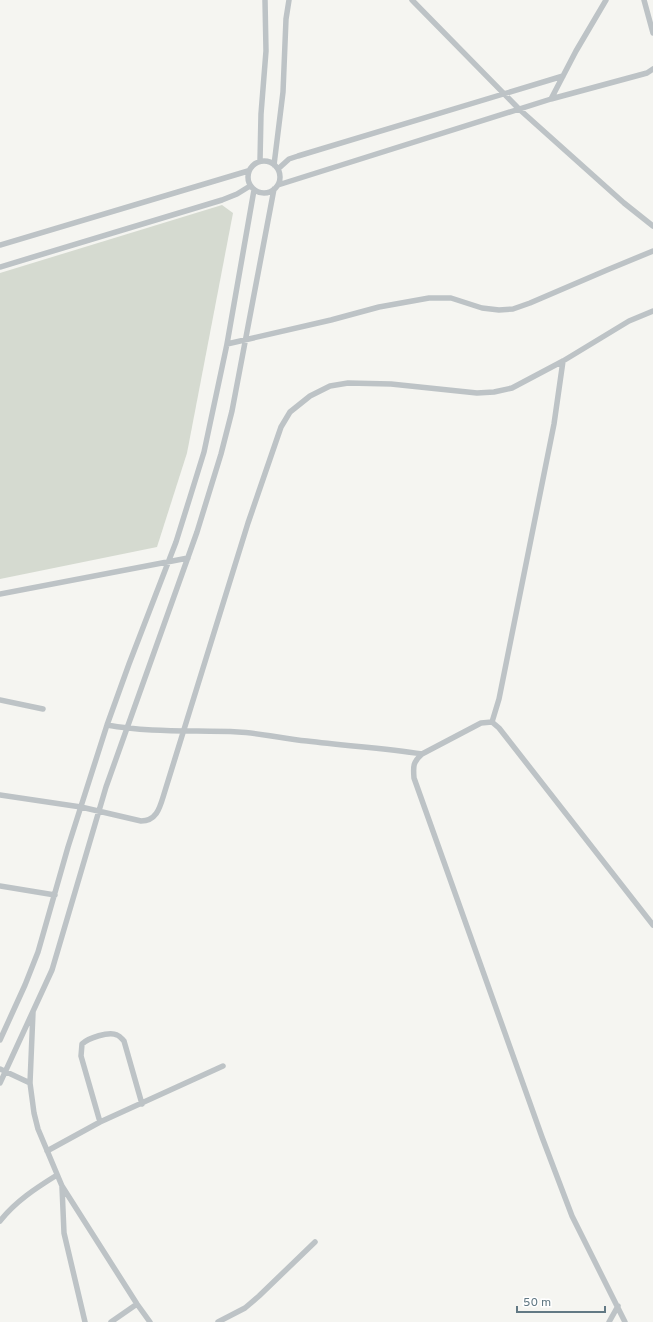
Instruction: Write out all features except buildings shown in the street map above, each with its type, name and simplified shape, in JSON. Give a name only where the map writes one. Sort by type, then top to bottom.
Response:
[{"type":"lane","points":[[260,161],[261,114],[266,51],[265,0]]},
{"type":"lane","points":[[276,167],[283,92],[286,19],[289,0]]},
{"type":"lane","points":[[412,0],[519,109],[624,203],[653,226]]},
{"type":"lane","points":[[551,99],[576,51],[606,0]]},
{"type":"lane","points":[[644,0],[653,33]]},
{"type":"lane","points":[[248,171],[248,181],[252,188],[264,193],[276,187],[519,109],[647,73],[653,69]]},
{"type":"lane","points":[[276,167],[298,156],[563,76]]},
{"type":"lane","points":[[0,245],[248,171],[255,163],[260,161],[270,162],[276,167],[280,174],[276,187],[245,340],[232,411],[221,454],[188,558],[106,787],[52,970],[3,1070],[0,1083]]},
{"type":"lane","points":[[0,267],[222,200],[252,188]]},
{"type":"lane","points":[[0,1040],[38,952],[68,847],[108,725],[176,542],[204,452],[226,344],[252,188]]},
{"type":"lane","points":[[226,344],[379,307],[429,298],[451,298],[488,309],[513,309],[542,299],[653,251]]},
{"type":"lane","points":[[0,795],[81,807],[141,821],[148,821],[154,817],[160,807],[250,516],[281,427],[290,412],[310,396],[330,386],[348,383],[391,384],[477,393],[494,392],[512,388],[563,361],[629,321],[653,311]]},
{"type":"lane","points":[[492,722],[499,699],[554,424],[563,361]]},
{"type":"lane","points":[[0,594],[188,558]]},
{"type":"lane","points":[[0,700],[43,709]]},
{"type":"lane","points":[[625,1322],[584,1241],[542,1137],[416,786],[413,769],[415,761],[422,754],[482,723],[492,722],[499,728],[653,925]]},
{"type":"lane","points":[[108,725],[128,729],[239,732],[308,742],[390,749],[422,754]]},
{"type":"lane","points":[[0,886],[55,895]]},
{"type":"lane","points":[[33,1010],[30,1083],[34,1113],[47,1151],[62,1186],[150,1322]]},
{"type":"lane","points":[[100,1122],[81,1056],[82,1044],[89,1039],[117,1034],[124,1042],[142,1104]]},
{"type":"lane","points":[[47,1151],[100,1122],[223,1066]]},
{"type":"lane","points":[[3,1070],[30,1083]]},
{"type":"lane","points":[[0,1221],[8,1211],[27,1194],[57,1175]]},
{"type":"lane","points":[[62,1186],[64,1233],[85,1322]]},
{"type":"lane","points":[[218,1322],[245,1308],[260,1296],[315,1242]]},
{"type":"lane","points":[[111,1322],[137,1304]]},
{"type":"lane","points":[[609,1322],[618,1306]]},
{"type":"shaded area","points":[[222,205],[233,213],[187,453],[157,547],[0,579],[0,273]]}]
